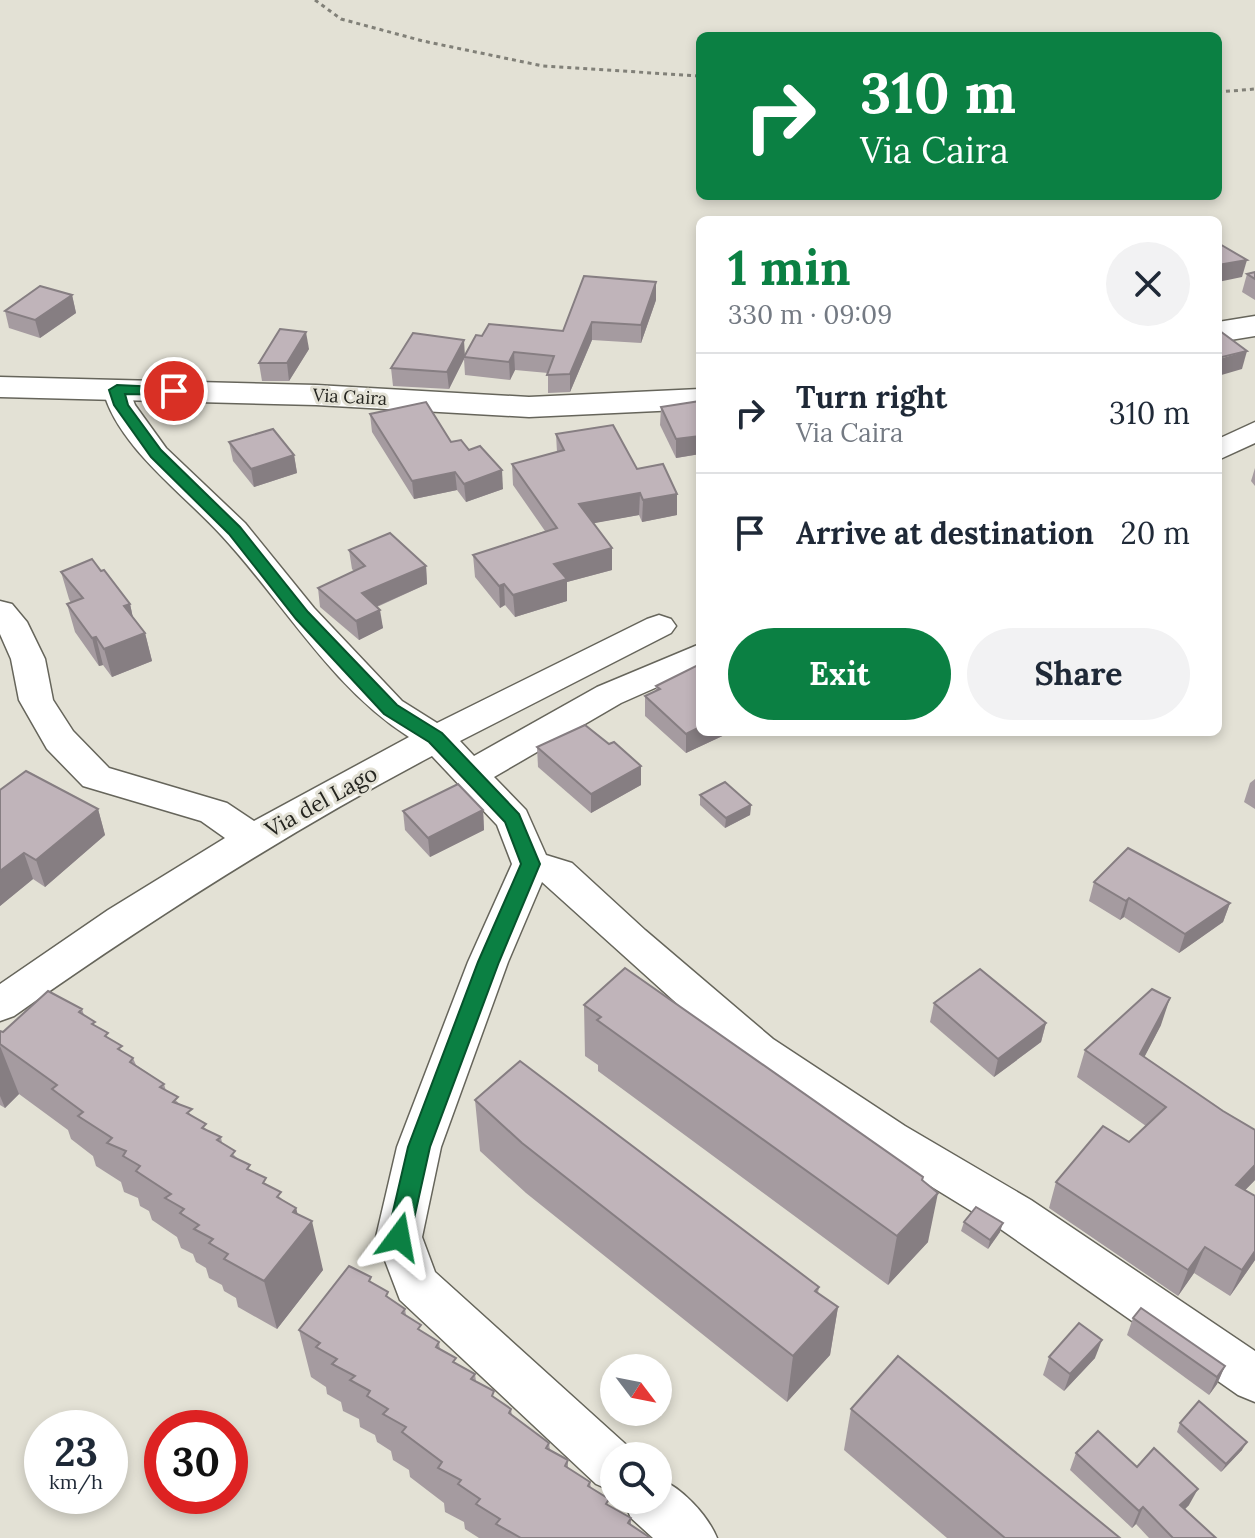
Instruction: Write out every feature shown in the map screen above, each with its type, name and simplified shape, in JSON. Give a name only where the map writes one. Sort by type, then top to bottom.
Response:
[{"type":"street","points":[[1222,331],[1255,326]]},
{"type":"street","name":"Via Caira","points":[[0,387],[316,395],[529,407],[696,399]]},
{"type":"street","points":[[117,390],[121,405],[156,454],[234,530],[302,615],[390,709],[436,738],[513,819],[531,864],[488,962],[419,1147],[399,1237],[417,1285],[600,1454]]},
{"type":"street","points":[[1222,449],[1255,431]]},
{"type":"street","points":[[0,611],[11,622],[28,659],[36,700],[60,740],[96,777],[214,812],[253,839]]},
{"type":"street","name":"Via del Lago","points":[[0,1005],[138,909],[253,839],[436,738],[659,626]]},
{"type":"street","points":[[472,773],[609,695],[696,657]]},
{"type":"street","points":[[531,864],[559,873],[631,941],[758,1051],[890,1139],[1015,1214],[1255,1379]]},
{"type":"street","points":[[664,1514],[691,1538]]},
{"type":"path","points":[[315,0],[341,19],[423,41],[543,66],[696,76]]},
{"type":"path","points":[[1222,92],[1255,89]]},
{"type":"building","points":[[1222,245],[1247,260],[1222,264]]},
{"type":"building","points":[[584,276],[656,282],[641,325],[592,322],[570,374],[547,375],[554,356],[514,352],[509,362],[464,357],[476,335],[482,336],[489,324],[563,331]]},
{"type":"building","points":[[40,286],[72,295],[35,320],[5,311]]},
{"type":"building","points":[[280,329],[306,332],[287,363],[259,363]]},
{"type":"building","points":[[1222,332],[1247,351],[1222,357]]},
{"type":"building","points":[[413,333],[464,340],[447,372],[391,368]]},
{"type":"building","points":[[426,402],[451,442],[461,440],[469,450],[480,446],[502,470],[464,484],[455,472],[412,481],[370,414]]},
{"type":"building","points":[[696,402],[696,436],[676,439],[661,407]]},
{"type":"building","points":[[613,425],[637,469],[663,464],[677,494],[643,500],[640,493],[579,504],[612,548],[554,564],[567,579],[513,595],[504,584],[499,586],[473,555],[557,528],[512,464],[564,450],[556,434]]},
{"type":"building","points":[[273,429],[294,455],[251,469],[229,442]]},
{"type":"building","points":[[390,533],[426,566],[362,593],[380,610],[356,621],[318,588],[365,566],[349,550]]},
{"type":"building","points":[[92,559],[130,604],[124,606],[145,633],[104,649],[67,604],[83,598],[61,572]]},
{"type":"building","points":[[696,666],[696,729],[686,734],[645,696],[660,689],[656,686]]},
{"type":"building","points":[[585,725],[609,744],[614,742],[641,766],[591,794],[537,747]]},
{"type":"building","points":[[26,771],[98,809],[36,860],[24,853],[0,871],[0,790]]},
{"type":"building","points":[[725,782],[751,805],[726,818],[700,795]]},
{"type":"building","points":[[458,784],[483,810],[428,838],[403,811]]},
{"type":"building","points":[[1128,848],[1230,903],[1185,934],[1129,898],[1126,901],[1094,882]]},
{"type":"building","points":[[625,968],[923,1177],[922,1180],[938,1193],[897,1236],[597,1020],[601,1017],[584,1005]]},
{"type":"building","points":[[980,969],[1046,1023],[998,1059],[934,1003]]},
{"type":"building","points":[[1152,989],[1170,998],[1140,1054],[1255,1130],[1255,1165],[1236,1185],[1255,1196],[1255,1251],[1242,1270],[1205,1247],[1188,1270],[1056,1182],[1103,1126],[1129,1142],[1166,1107],[1085,1050]]},
{"type":"building","points":[[48,991],[82,1009],[79,1012],[108,1033],[105,1036],[122,1046],[118,1049],[133,1058],[130,1062],[164,1084],[160,1087],[178,1097],[173,1102],[192,1109],[187,1113],[206,1124],[202,1128],[221,1137],[217,1140],[235,1151],[231,1156],[250,1165],[247,1169],[266,1178],[263,1183],[281,1192],[277,1197],[296,1208],[293,1212],[312,1221],[264,1281],[224,1259],[228,1254],[209,1243],[213,1239],[194,1229],[199,1225],[180,1213],[184,1209],[165,1198],[171,1194],[136,1171],[140,1166],[123,1156],[126,1151],[107,1143],[112,1138],[78,1116],[83,1112],[52,1089],[57,1085],[0,1044],[0,1031],[3,1032]]},
{"type":"building","points":[[520,1061],[819,1287],[815,1291],[838,1307],[793,1356],[522,1143],[475,1100]]},
{"type":"building","points":[[976,1207],[1003,1223],[990,1240],[964,1222]]},
{"type":"building","points":[[349,1266],[371,1277],[369,1281],[388,1292],[386,1296],[405,1309],[402,1313],[421,1325],[418,1329],[439,1342],[436,1347],[456,1358],[453,1362],[475,1374],[471,1379],[494,1391],[492,1396],[511,1409],[509,1413],[549,1443],[546,1448],[568,1460],[565,1466],[590,1482],[588,1486],[600,1493],[600,1514],[624,1514],[631,1518],[628,1523],[649,1538],[521,1538],[496,1524],[500,1519],[476,1504],[480,1499],[458,1484],[461,1480],[438,1468],[442,1462],[402,1432],[406,1427],[383,1414],[388,1409],[367,1396],[370,1391],[350,1380],[355,1376],[332,1364],[337,1359],[316,1347],[320,1343],[299,1330]]},
{"type":"building","points":[[1141,1308],[1225,1366],[1217,1377],[1133,1318]]},
{"type":"building","points":[[1079,1323],[1102,1340],[1070,1374],[1049,1357]]},
{"type":"building","points":[[898,1356],[1120,1538],[1005,1538],[851,1409]]},
{"type":"building","points":[[1199,1401],[1247,1442],[1226,1464],[1180,1423]]},
{"type":"building","points":[[1098,1431],[1137,1467],[1154,1448],[1198,1489],[1180,1505],[1216,1538],[1173,1538],[1143,1507],[1139,1511],[1076,1453]]},
{"type":"route","points":[[174,391],[117,390],[121,405],[156,454],[234,530],[302,615],[390,709],[436,738],[513,819],[531,864],[488,962],[419,1147],[399,1237]]}]
